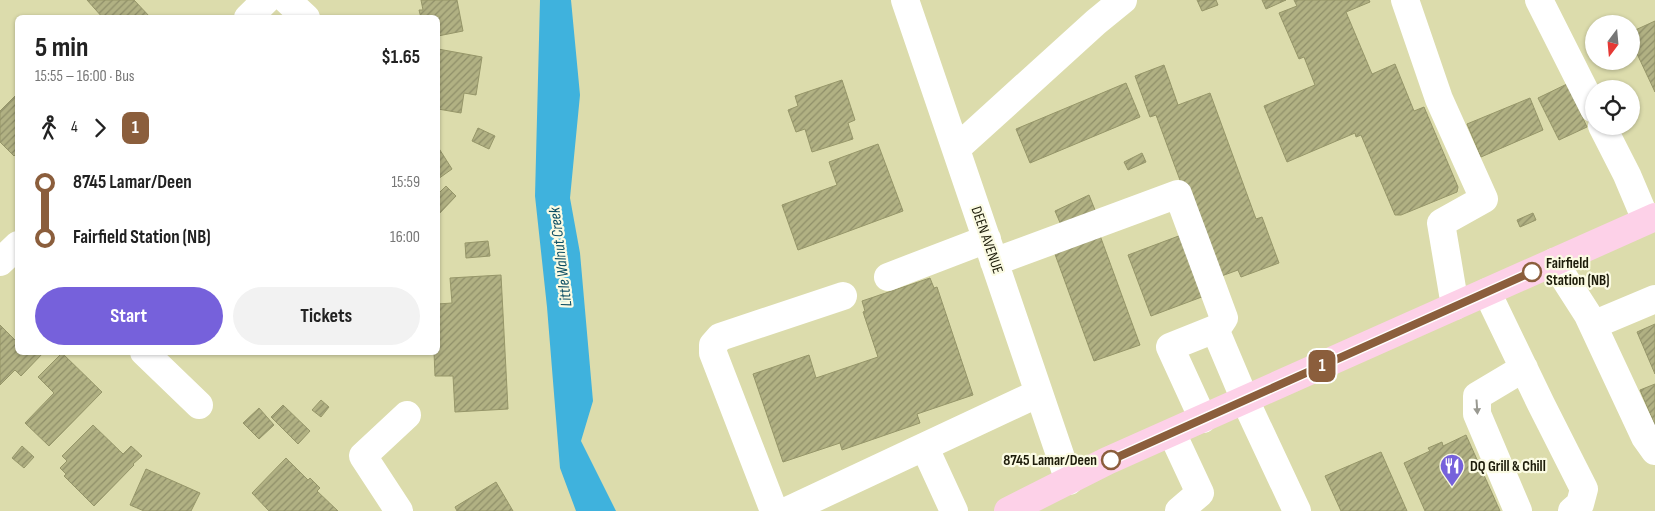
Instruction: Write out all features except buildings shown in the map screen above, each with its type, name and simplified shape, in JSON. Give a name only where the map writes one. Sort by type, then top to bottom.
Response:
[{"type":"main road","points":[[1013,510],[1107,461],[1650,218]]},
{"type":"street","points":[[251,15],[266,0]]},
{"type":"street","points":[[287,0],[303,15]]},
{"type":"street","name":"DEEN AVENUE","points":[[905,0],[1068,481]]},
{"type":"street","points":[[956,149],[1096,22],[1123,0]]},
{"type":"street","points":[[1405,0],[1439,99],[1484,198],[1441,223],[1455,306]]},
{"type":"street","points":[[1539,0],[1585,91]]},
{"type":"street","points":[[1607,135],[1650,218]]},
{"type":"street","points":[[888,277],[990,251],[1178,194],[1224,318],[1216,330],[1170,347],[1203,418]]},
{"type":"street","points":[[0,262],[15,248]]},
{"type":"street","points":[[1554,262],[1593,325],[1645,437],[1655,451]]},
{"type":"street","points":[[1487,292],[1584,489],[1580,504],[1572,511]]},
{"type":"street","points":[[774,511],[713,353],[713,345],[720,337],[843,296]]},
{"type":"street","points":[[1593,325],[1655,298]]},
{"type":"street","points":[[1216,330],[1245,400],[1297,511]]},
{"type":"street","points":[[147,355],[199,405]]},
{"type":"street","points":[[1518,511],[1477,414],[1477,396],[1524,368]]},
{"type":"street","points":[[787,511],[1039,393]]},
{"type":"street","points":[[399,511],[363,456],[407,415]]},
{"type":"street","points":[[1172,433],[1200,493],[1179,511]]},
{"type":"street","points":[[925,448],[954,511]]},
{"type":"water","name":"Little Walnut Creek","points":[[540,0],[571,0],[580,95],[570,198],[580,253],[593,401],[581,441],[616,511],[576,511],[560,468],[547,307],[535,196]]},
{"type":"bus line","name":"1","points":[[1111,460],[1532,272]]},
{"type":"place","name":"Fairfield Station (NB)","points":[[1532,272]]},
{"type":"place","name":"8745 Lamar/Deen","points":[[1111,460]]},
{"type":"place","name":"DQ Grill & Chill","points":[[1452,487]]}]
